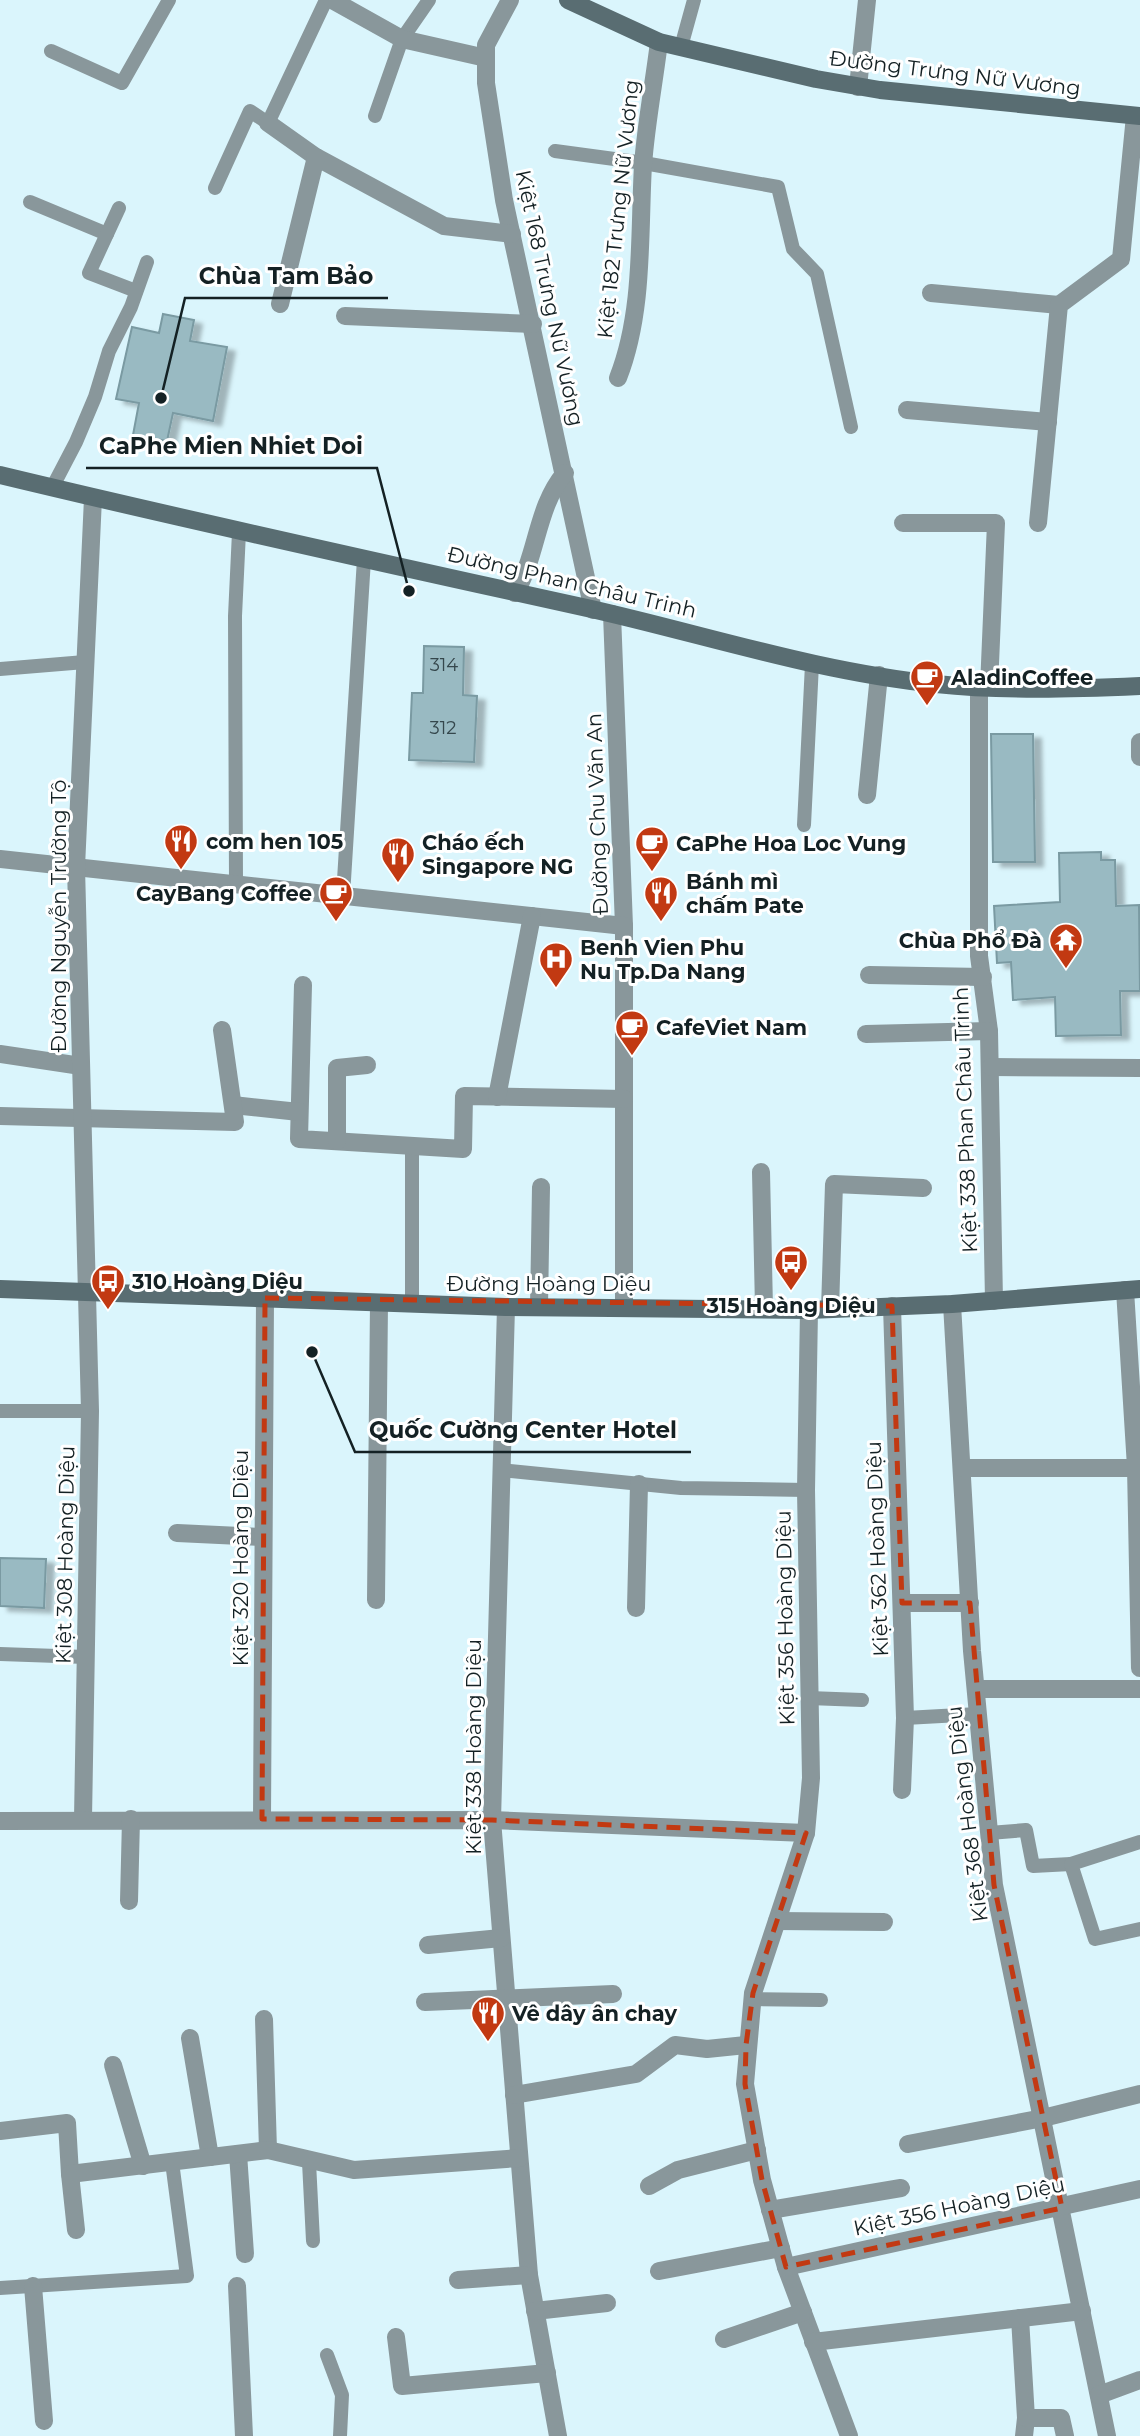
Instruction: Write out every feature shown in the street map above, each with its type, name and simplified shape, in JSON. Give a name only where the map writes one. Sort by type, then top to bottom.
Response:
[{"type":"main road","name":"Đường Trưng Nữ Vương","points":[[568,0],[659,42],[858,87],[1138,116]]},
{"type":"main road","name":"Đường Phan Châu Trinh","points":[[0,475],[239,532],[612,614],[812,664],[935,684],[1048,690],[1140,686]]},
{"type":"main road","name":"Đường Hoàng Diệu","points":[[0,1289],[506,1307],[809,1310],[952,1304],[1133,1289]]},
{"type":"street","points":[[332,0],[402,39],[485,58]]},
{"type":"street","name":"Kiệt 168 Trưng Nữ Vương","points":[[510,0],[486,45],[486,83],[512,234],[593,610]]},
{"type":"street","points":[[858,87],[867,0]]},
{"type":"street","name":"Kiệt 182 Trưng Nữ Vương","points":[[618,378],[626,354],[635,299],[644,163],[659,42]]},
{"type":"street","points":[[932,293],[1059,305],[1121,259],[1138,116]]},
{"type":"street","points":[[268,123],[316,156],[444,226],[512,234]]},
{"type":"street","points":[[280,304],[316,156]]},
{"type":"street","points":[[1038,523],[1059,305]]},
{"type":"street","points":[[345,316],[533,324]]},
{"type":"street","points":[[907,410],[1048,422]]},
{"type":"street","points":[[515,593],[534,554],[549,497],[565,473]]},
{"type":"street","name":"Đường Nguyễn Trường Tộ","points":[[86,1292],[76,867],[93,498]]},
{"type":"street","name":"Kiệt 338 Phan Châu Trinh","points":[[904,523],[996,523],[984,687],[979,956],[989,1031],[994,1301]]},
{"type":"street","name":"Đường Chu Văn An","points":[[612,614],[624,926],[624,1307]]},
{"type":"street","points":[[867,795],[879,675]]},
{"type":"street","points":[[1140,742],[1140,757]]},
{"type":"street","points":[[0,859],[624,926]]},
{"type":"street","points":[[497,1097],[532,916]]},
{"type":"street","points":[[869,975],[982,977]]},
{"type":"street","points":[[303,985],[299,1139],[463,1149],[464,1096],[624,1098]]},
{"type":"street","points":[[0,1116],[82,1121],[235,1122],[222,1030]]},
{"type":"street","points":[[866,1034],[989,1031]]},
{"type":"street","points":[[0,1054],[80,1066]]},
{"type":"street","points":[[337,1141],[337,1068],[367,1065]]},
{"type":"street","points":[[990,1067],[1140,1068]]},
{"type":"street","points":[[233,1105],[299,1112]]},
{"type":"street","points":[[761,1172],[764,1308]]},
{"type":"street","points":[[830,1309],[834,1184],[923,1188]]},
{"type":"street","points":[[539,1307],[541,1187]]},
{"type":"street","points":[[1133,1289],[1140,1668]]},
{"type":"street","name":"Kiệt 308 Hoàng Diệu","points":[[83,1819],[90,1411],[86,1292]]},
{"type":"street","name":"Kiệt 320 Hoàng Diệu","points":[[262,1819],[265,1298]]},
{"type":"street","points":[[376,1600],[379,1303]]},
{"type":"street","name":"Kiệt 368 Hoàng Diệu","points":[[952,1304],[975,1689],[993,1885],[1062,2208],[1107,2436]]},
{"type":"street","name":"Kiệt 362 Hoàng Diệu","points":[[892,1306],[905,1718],[902,1790]]},
{"type":"street","name":"Kiệt 338 Hoàng Diệu","points":[[506,1307],[492,1820],[529,2275],[558,2436]]},
{"type":"street","name":"Kiệt 356 Hoàng Diệu","points":[[809,1310],[806,1490],[811,1778],[806,1833],[753,1999],[746,2045],[745,2084],[770,2210],[786,2267],[849,2436]]},
{"type":"street","points":[[962,1468],[1138,1468]]},
{"type":"street","points":[[636,1608],[639,1484]]},
{"type":"street","points":[[177,1533],[263,1537]]},
{"type":"street","points":[[902,1603],[970,1603]]},
{"type":"street","points":[[975,1689],[1140,1689]]},
{"type":"street","points":[[129,1901],[131,1819]]},
{"type":"street","points":[[0,1821],[492,1820],[806,1833]]},
{"type":"street","points":[[777,1922],[884,1922]]},
{"type":"street","points":[[428,1945],[501,1938]]},
{"type":"street","points":[[425,2002],[613,1994]]},
{"type":"street","points":[[264,2020],[268,2150]]},
{"type":"street","points":[[190,2038],[210,2157]]},
{"type":"street","points":[[514,2095],[636,2074],[675,2045],[708,2049],[746,2045]]},
{"type":"street","points":[[113,2065],[143,2166]]},
{"type":"street","points":[[908,2144],[1043,2118],[1140,2094]]},
{"type":"street","points":[[0,2131],[67,2123],[76,2230]]},
{"type":"street","points":[[70,2174],[268,2150],[309,2162],[354,2170],[519,2158]]},
{"type":"street","points":[[649,2186],[678,2169],[757,2150]]},
{"type":"street","points":[[237,2154],[245,2254]]},
{"type":"street","points":[[770,2210],[901,2188]]},
{"type":"street","name":"Kiệt 356 Hoàng Diệu","points":[[786,2267],[1140,2189]]},
{"type":"street","points":[[659,2271],[781,2248]]},
{"type":"street","points":[[458,2280],[529,2275]]},
{"type":"street","points":[[33,2286],[44,2421]]},
{"type":"street","points":[[237,2286],[244,2436]]},
{"type":"street","points":[[535,2311],[607,2303]]},
{"type":"street","points":[[813,2342],[1082,2311]]},
{"type":"street","points":[[724,2339],[803,2312]]},
{"type":"street","points":[[1020,2318],[1026,2418],[1024,2436]]},
{"type":"street","points":[[396,2337],[402,2386],[547,2373]]},
{"type":"street","points":[[1099,2395],[1140,2381]]},
{"type":"street","points":[[1026,2418],[1061,2418],[1065,2436]]},
{"type":"lane","points":[[51,51],[122,83],[169,0]]},
{"type":"lane","points":[[215,188],[250,111],[268,123],[326,0]]},
{"type":"lane","points":[[376,116],[402,39],[429,0]]},
{"type":"lane","points":[[681,47],[694,0]]},
{"type":"lane","points":[[555,151],[644,163],[778,187],[793,249],[817,274],[852,427]]},
{"type":"lane","points":[[30,202],[107,234]]},
{"type":"lane","points":[[118,208],[89,273],[136,291]]},
{"type":"lane","points":[[52,488],[81,431],[109,351],[147,262]]},
{"type":"lane","points":[[236,884],[234,616],[239,532]]},
{"type":"lane","points":[[343,895],[364,559]]},
{"type":"lane","points":[[0,669],[85,662]]},
{"type":"lane","points":[[804,825],[812,664]]},
{"type":"lane","points":[[412,1145],[412,1303]]},
{"type":"lane","points":[[0,1411],[90,1411]]},
{"type":"lane","points":[[501,1470],[681,1488],[806,1490]]},
{"type":"lane","points":[[0,1654],[86,1657]]},
{"type":"lane","points":[[809,1698],[862,1700]]},
{"type":"lane","points":[[905,1718],[978,1714]]},
{"type":"lane","points":[[989,1833],[1026,1829],[1033,1866],[1071,1864],[1140,1842]]},
{"type":"lane","points":[[1071,1864],[1095,1938],[1140,1929]]},
{"type":"lane","points":[[753,1999],[821,2000]]},
{"type":"lane","points":[[0,2288],[187,2276],[172,2162]]},
{"type":"lane","points":[[309,2162],[313,2241]]},
{"type":"lane","points":[[327,2355],[342,2395],[340,2436]]},
{"type":"highlighted area","points":[[265,1298],[892,1306],[902,1603],[970,1603],[994,1885],[1062,2208],[786,2267],[762,2180],[745,2084],[746,2045],[753,1993],[806,1833],[492,1820],[262,1819]]},
{"type":"building","points":[[163,314],[194,320],[190,341],[227,347],[213,421],[173,413],[167,441],[133,435],[139,403],[116,399],[132,327],[159,333]]},
{"type":"building","points":[[424,646],[464,647],[463,695],[477,696],[474,762],[409,760],[412,693],[423,693]]},
{"type":"building","points":[[991,734],[1033,734],[1035,862],[993,862]]},
{"type":"building","points":[[1101,852],[1101,860],[1115,860],[1116,906],[1139,905],[1140,991],[1120,991],[1121,1035],[1056,1036],[1055,997],[1013,1000],[1011,962],[997,963],[994,906],[1060,902],[1059,853]]},
{"type":"building","points":[[0,1558],[46,1559],[44,1608],[0,1606]]},
{"type":"place","name":"Chùa Tam Bảo","points":[[161,398]]},
{"type":"place","name":"CaPhe Mien Nhiet Doi","points":[[409,591]]},
{"type":"place","name":"AladinCoffee","points":[[927,707]]},
{"type":"place","name":"com hen 105","points":[[181,871]]},
{"type":"place","name":"CaPhe Hoa Loc Vung","points":[[652,873]]},
{"type":"place","name":"Cháo ếch Singapore NG","points":[[398,884]]},
{"type":"place","name":"CayBang Coffee","points":[[336,923]]},
{"type":"place","name":"Bánh mì chấm Pate","points":[[661,923]]},
{"type":"place","name":"Chùa Phổ Đà","points":[[1066,970]]},
{"type":"place","name":"Benh Vien Phu Nu Tp.Da Nang","points":[[556,989]]},
{"type":"place","name":"CafeViet Nam","points":[[632,1057]]},
{"type":"place","name":"315 Hoàng Diệu","points":[[791,1292]]},
{"type":"place","name":"310 Hoàng Diệu","points":[[108,1311]]},
{"type":"place","name":"Quốc Cường Center Hotel","points":[[312,1352]]},
{"type":"place","name":"Vê dây ân chay","points":[[488,2043]]}]
